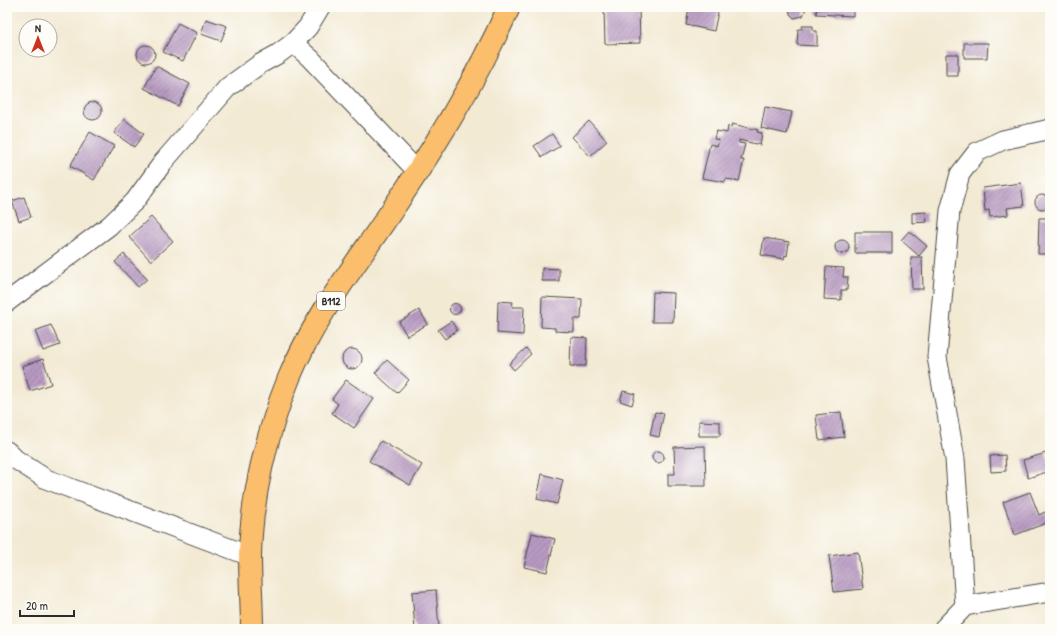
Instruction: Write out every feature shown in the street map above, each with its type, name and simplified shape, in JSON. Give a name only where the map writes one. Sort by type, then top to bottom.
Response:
[{"type":"main road","name":"B112","points":[[252,629],[250,556],[253,513],[261,471],[273,424],[289,378],[310,334],[418,172],[466,92],[494,40],[509,7]]},
{"type":"street","points":[[7,302],[109,226],[135,201],[164,161],[228,87],[260,64],[294,43],[308,27],[320,7]]},
{"type":"street","points":[[294,43],[418,172]]},
{"type":"street","points":[[965,606],[955,459],[937,357],[950,211],[960,174],[977,152],[1003,140],[1050,129]]},
{"type":"street","points":[[7,451],[15,459],[46,479],[250,556]]},
{"type":"street","points":[[943,629],[965,606],[1050,592]]},
{"type":"building","points":[[639,7],[640,43],[605,44],[604,8]]},
{"type":"building","points":[[689,7],[719,7],[714,31],[686,25]]},
{"type":"building","points":[[789,7],[805,7],[803,16],[794,18],[790,14]]},
{"type":"building","points":[[817,7],[853,7],[853,16],[816,14]]},
{"type":"building","points":[[206,19],[227,26],[221,41],[201,34]]},
{"type":"building","points":[[178,23],[197,33],[183,61],[163,52]]},
{"type":"building","points":[[802,26],[813,26],[813,31],[817,31],[817,46],[797,45],[798,29],[802,29]]},
{"type":"building","points":[[964,43],[988,43],[987,58],[964,58]]},
{"type":"building","points":[[142,45],[150,45],[155,50],[153,61],[150,63],[142,63],[137,58],[137,50]]},
{"type":"building","points":[[946,54],[958,54],[958,76],[946,76]]},
{"type":"building","points":[[156,66],[190,84],[178,106],[144,88]]},
{"type":"building","points":[[89,102],[97,102],[102,107],[100,118],[97,120],[89,120],[84,115],[84,107]]},
{"type":"building","points":[[765,107],[792,112],[787,134],[761,128]]},
{"type":"building","points":[[124,119],[144,134],[134,147],[114,133]]},
{"type":"building","points":[[589,121],[607,141],[590,156],[572,137]]},
{"type":"building","points":[[732,124],[758,130],[757,132],[762,133],[760,145],[739,140],[739,143],[745,144],[741,160],[744,160],[739,181],[726,179],[725,182],[702,178],[710,144],[717,146],[719,140],[714,139],[716,131],[727,133],[728,126],[731,127]]},
{"type":"building","points":[[90,132],[114,146],[94,180],[70,166]]},
{"type":"building","points":[[552,134],[560,146],[542,157],[534,146]]},
{"type":"building","points":[[1021,183],[1024,206],[1007,208],[1008,215],[990,217],[989,210],[985,211],[983,188]]},
{"type":"building","points":[[1039,195],[1045,195],[1049,199],[1049,205],[1045,209],[1039,209],[1035,205],[1035,199]]},
{"type":"building","points":[[24,197],[31,217],[19,221],[12,201]]},
{"type":"building","points":[[926,212],[927,222],[912,223],[912,213]]},
{"type":"building","points":[[151,217],[173,241],[151,261],[129,237]]},
{"type":"building","points":[[1039,218],[1050,218],[1050,254],[1038,254]]},
{"type":"building","points":[[909,231],[927,246],[919,256],[901,240]]},
{"type":"building","points":[[855,232],[892,232],[892,253],[855,253]]},
{"type":"building","points":[[764,238],[789,242],[787,256],[785,255],[784,259],[761,255]]},
{"type":"building","points":[[839,240],[845,240],[849,244],[849,250],[845,254],[839,254],[835,250],[835,244]]},
{"type":"building","points":[[124,254],[147,279],[138,287],[115,262]]},
{"type":"building","points":[[911,257],[922,257],[923,289],[912,289]]},
{"type":"building","points":[[826,267],[844,268],[843,277],[848,277],[847,290],[841,290],[841,300],[824,299]]},
{"type":"building","points":[[542,268],[559,269],[559,281],[542,281]]},
{"type":"building","points":[[653,292],[674,293],[673,322],[652,322]]},
{"type":"building","points":[[542,297],[582,299],[581,319],[574,319],[574,332],[555,331],[555,328],[541,327]]},
{"type":"building","points":[[498,301],[513,302],[512,307],[524,307],[523,335],[497,333]]},
{"type":"building","points":[[455,303],[459,305],[461,309],[459,313],[455,315],[451,313],[449,309],[451,305]]},
{"type":"building","points":[[419,310],[428,324],[407,336],[399,322]]},
{"type":"building","points":[[451,321],[457,330],[445,339],[438,330]]},
{"type":"building","points":[[51,325],[60,345],[43,351],[35,331]]},
{"type":"building","points":[[571,337],[587,338],[586,366],[570,366]]},
{"type":"building","points":[[526,348],[531,354],[514,370],[509,364]]},
{"type":"building","points":[[352,349],[359,352],[362,359],[359,366],[352,369],[345,366],[342,359],[345,352]]},
{"type":"building","points":[[43,359],[51,384],[30,391],[22,366]]},
{"type":"building","points":[[387,360],[409,380],[397,393],[375,373]]},
{"type":"building","points":[[346,380],[374,399],[354,428],[332,413],[338,404],[332,399]]},
{"type":"building","points":[[623,391],[635,394],[632,405],[620,401]]},
{"type":"building","points":[[655,412],[664,413],[659,437],[650,435]]},
{"type":"building","points":[[841,412],[844,437],[819,440],[816,415]]},
{"type":"building","points":[[699,421],[720,422],[720,436],[699,436]]},
{"type":"building","points":[[381,441],[422,465],[410,485],[369,461]]},
{"type":"building","points":[[705,446],[706,486],[668,486],[668,474],[675,474],[674,447]]},
{"type":"building","points":[[656,451],[660,451],[664,457],[660,463],[656,463],[652,459],[652,455]]},
{"type":"building","points":[[1046,453],[1050,465],[1050,471],[1028,478],[1023,460]]},
{"type":"building","points":[[1005,455],[1006,471],[991,472],[990,456]]},
{"type":"building","points":[[542,474],[563,480],[557,504],[537,499]]},
{"type":"building","points":[[1030,492],[1039,515],[1045,512],[1049,522],[1015,535],[1003,502]]},
{"type":"building","points":[[532,533],[555,539],[547,572],[524,567]]},
{"type":"building","points":[[858,552],[863,589],[834,592],[829,556]]},
{"type":"building","points":[[436,590],[439,629],[415,629],[412,592]]}]
